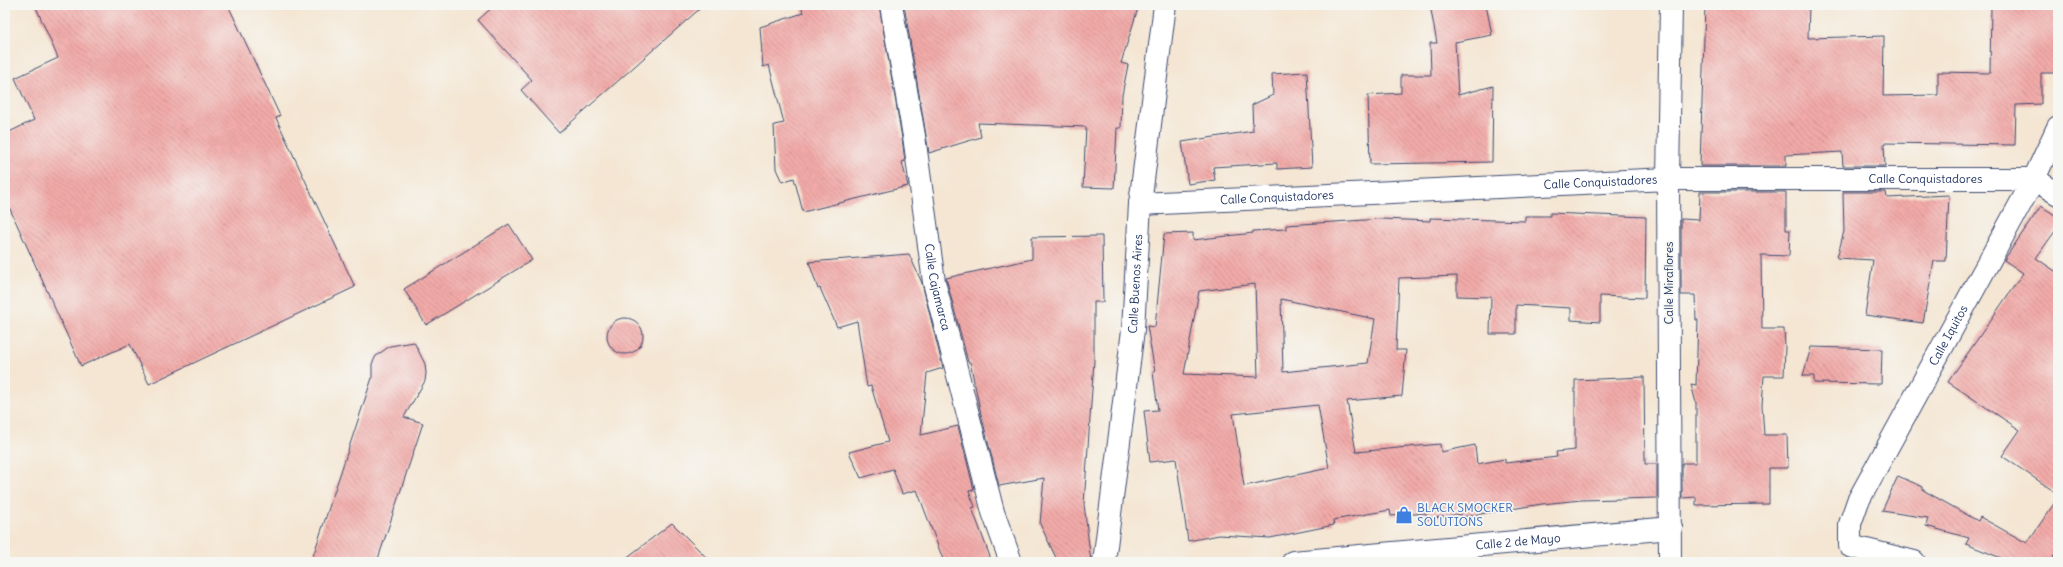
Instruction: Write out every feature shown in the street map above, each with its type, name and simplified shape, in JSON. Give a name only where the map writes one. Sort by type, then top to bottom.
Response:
[{"type":"street","name":"Calle Cajamarca","points":[[891,5],[914,136],[934,282],[993,512],[1011,562]]},
{"type":"street","name":"Calle Buenos Aires","points":[[1104,562],[1133,330],[1140,204],[1165,5]]},
{"type":"street","name":"Calle Miraflores","points":[[1670,562],[1668,179],[1671,5]]},
{"type":"street","name":"Calle Iquitos","points":[[1914,562],[1850,546],[1850,524],[1858,501],[2034,179],[2058,127]]},
{"type":"street","name":"Calle Conquistadores","points":[[1140,204],[1668,179],[2034,179]]},
{"type":"street","points":[[2034,179],[2058,194]]},
{"type":"street","name":"Calle 2 de Mayo","points":[[1294,562],[1671,528]]},
{"type":"building","points":[[35,5],[228,5],[280,116],[276,118],[355,287],[149,384],[130,344],[81,366],[5,198],[5,134],[34,120],[15,78],[58,58]]},
{"type":"building","points":[[495,5],[704,5],[559,133],[521,90],[532,80],[478,20]]},
{"type":"building","points":[[801,5],[879,5],[902,138],[905,161],[902,162],[908,186],[803,212],[794,178],[782,182],[776,169],[774,125],[784,123],[769,65],[763,67],[760,27],[803,13]]},
{"type":"building","points":[[904,5],[1139,5],[1121,63],[1128,65],[1122,95],[1121,128],[1117,128],[1114,188],[1083,187],[1086,127],[978,123],[981,137],[929,153]]},
{"type":"building","points":[[1430,5],[1486,5],[1492,35],[1455,42],[1458,95],[1493,86],[1492,162],[1370,164],[1368,95],[1401,93],[1401,75],[1431,75],[1430,43],[1437,43]]},
{"type":"building","points":[[1705,5],[1809,5],[1808,38],[1884,36],[1883,96],[1938,95],[1938,72],[1990,73],[1991,5],[2058,5],[2058,73],[2041,73],[2041,104],[2016,105],[2015,145],[1884,143],[1885,166],[1843,166],[1842,152],[1786,155],[1786,166],[1700,166]]},
{"type":"building","points":[[1307,72],[1312,167],[1277,169],[1277,163],[1213,167],[1215,180],[1188,184],[1182,142],[1253,131],[1252,105],[1273,95],[1272,74]]},
{"type":"building","points":[[1700,192],[1786,192],[1786,230],[1790,230],[1789,256],[1761,255],[1762,329],[1784,329],[1785,346],[1784,376],[1764,376],[1762,405],[1764,435],[1787,435],[1788,468],[1769,468],[1769,504],[1696,505],[1696,497],[1682,498],[1682,463],[1696,463],[1696,403],[1691,384],[1696,385],[1698,320],[1696,320],[1695,295],[1681,295],[1681,219],[1699,220]]},
{"type":"building","points":[[1843,192],[1886,192],[1887,198],[1949,195],[1946,261],[1934,261],[1923,323],[1865,315],[1873,260],[1837,258],[1844,231]]},
{"type":"building","points":[[2041,206],[2058,217],[2058,227],[2036,258],[2058,273],[2058,494],[2002,456],[2020,430],[1948,382],[2023,273],[2004,260]]},
{"type":"building","points":[[1550,213],[1646,217],[1645,298],[1600,296],[1600,322],[1571,320],[1571,308],[1516,305],[1516,334],[1490,334],[1491,297],[1457,296],[1457,276],[1399,278],[1396,350],[1406,350],[1402,396],[1347,401],[1356,452],[1440,444],[1441,452],[1475,445],[1477,464],[1505,459],[1505,463],[1557,457],[1556,452],[1575,450],[1575,380],[1644,377],[1645,464],[1657,464],[1657,498],[1581,500],[1542,504],[1462,517],[1461,514],[1427,519],[1426,513],[1391,516],[1390,510],[1333,520],[1334,525],[1270,538],[1219,535],[1188,541],[1176,459],[1150,462],[1144,411],[1158,410],[1153,372],[1155,372],[1147,326],[1155,327],[1164,234],[1193,233],[1193,240],[1253,233],[1253,231],[1286,229],[1286,225],[1381,219],[1430,221],[1430,218],[1525,221],[1525,216],[1550,216]],"holes":[[[1255,284],[1258,377],[1184,374],[1199,291]],[[1281,299],[1375,319],[1368,363],[1283,372]],[[1318,405],[1329,468],[1244,486],[1233,414]]]},
{"type":"building","points":[[509,224],[532,260],[426,325],[404,289]]},
{"type":"building","points":[[1102,236],[1103,302],[1094,302],[1094,361],[1084,504],[1091,562],[1058,562],[1040,524],[1044,478],[999,486],[970,362],[968,362],[946,278],[1032,259],[1032,237]]},
{"type":"building","points":[[909,254],[922,283],[943,368],[927,373],[921,435],[958,426],[974,490],[969,491],[975,507],[972,508],[992,562],[944,562],[917,490],[902,494],[893,469],[861,478],[849,452],[888,442],[871,386],[867,387],[857,321],[837,327],[820,288],[818,289],[809,262]]},
{"type":"building","points":[[629,318],[638,323],[642,329],[642,343],[638,349],[629,354],[621,354],[612,349],[608,343],[607,332],[612,323],[618,319]]},
{"type":"building","points":[[414,342],[425,364],[425,381],[404,417],[423,423],[377,562],[311,562],[372,378],[372,364],[376,356],[390,346]]},
{"type":"building","points":[[1811,347],[1882,349],[1881,384],[1814,383],[1814,376],[1803,376]]},
{"type":"building","points":[[1898,476],[1923,487],[1923,490],[1978,521],[1980,517],[2027,543],[2058,498],[2058,550],[2053,557],[2058,559],[2058,562],[2011,562],[1966,544],[1969,538],[1926,526],[1928,518],[1882,511]]},
{"type":"building","points":[[672,523],[711,562],[621,562]]},
{"type":"place","name":"BLACK SMOCKER SOLUTIONS","points":[[1404,515]]}]
